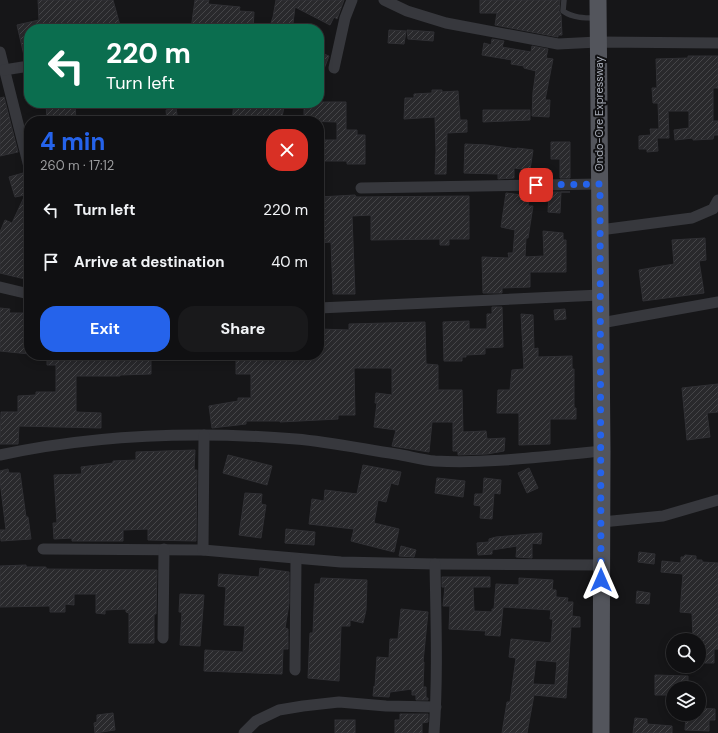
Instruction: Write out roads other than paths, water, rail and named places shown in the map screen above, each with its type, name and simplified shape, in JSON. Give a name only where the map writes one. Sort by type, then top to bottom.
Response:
[{"type":"main road","name":"Ondo-Ore Expressway","points":[[598,0],[602,452],[601,733]]},
{"type":"street","points":[[334,68],[345,18],[352,0]]},
{"type":"street","points":[[384,0],[407,11],[446,23],[558,44],[598,42],[718,43]]},
{"type":"street","points":[[0,52],[24,148]]},
{"type":"street","points":[[4,70],[24,67]]},
{"type":"street","points":[[361,188],[600,184]]},
{"type":"street","points":[[600,230],[692,218],[712,209],[718,200]]},
{"type":"street","points":[[0,287],[24,293]]},
{"type":"street","points":[[324,308],[600,295]]},
{"type":"street","points":[[601,323],[718,302]]},
{"type":"street","points":[[203,550],[204,435]]},
{"type":"street","points":[[0,455],[67,442],[121,437],[204,435],[297,439],[434,460],[468,461],[510,459],[602,452]]},
{"type":"street","points":[[602,522],[663,516],[718,500]]},
{"type":"street","points":[[43,549],[203,550],[341,562],[601,565]]},
{"type":"street","points":[[163,638],[164,549]]},
{"type":"street","points":[[295,670],[296,559]]},
{"type":"street","points":[[434,733],[436,707],[435,564]]},
{"type":"street","points":[[244,733],[256,720],[279,710],[303,706],[339,702],[386,706],[436,707]]},
{"type":"lane","points":[[564,0],[563,11],[567,14],[573,17],[598,18]]}]
